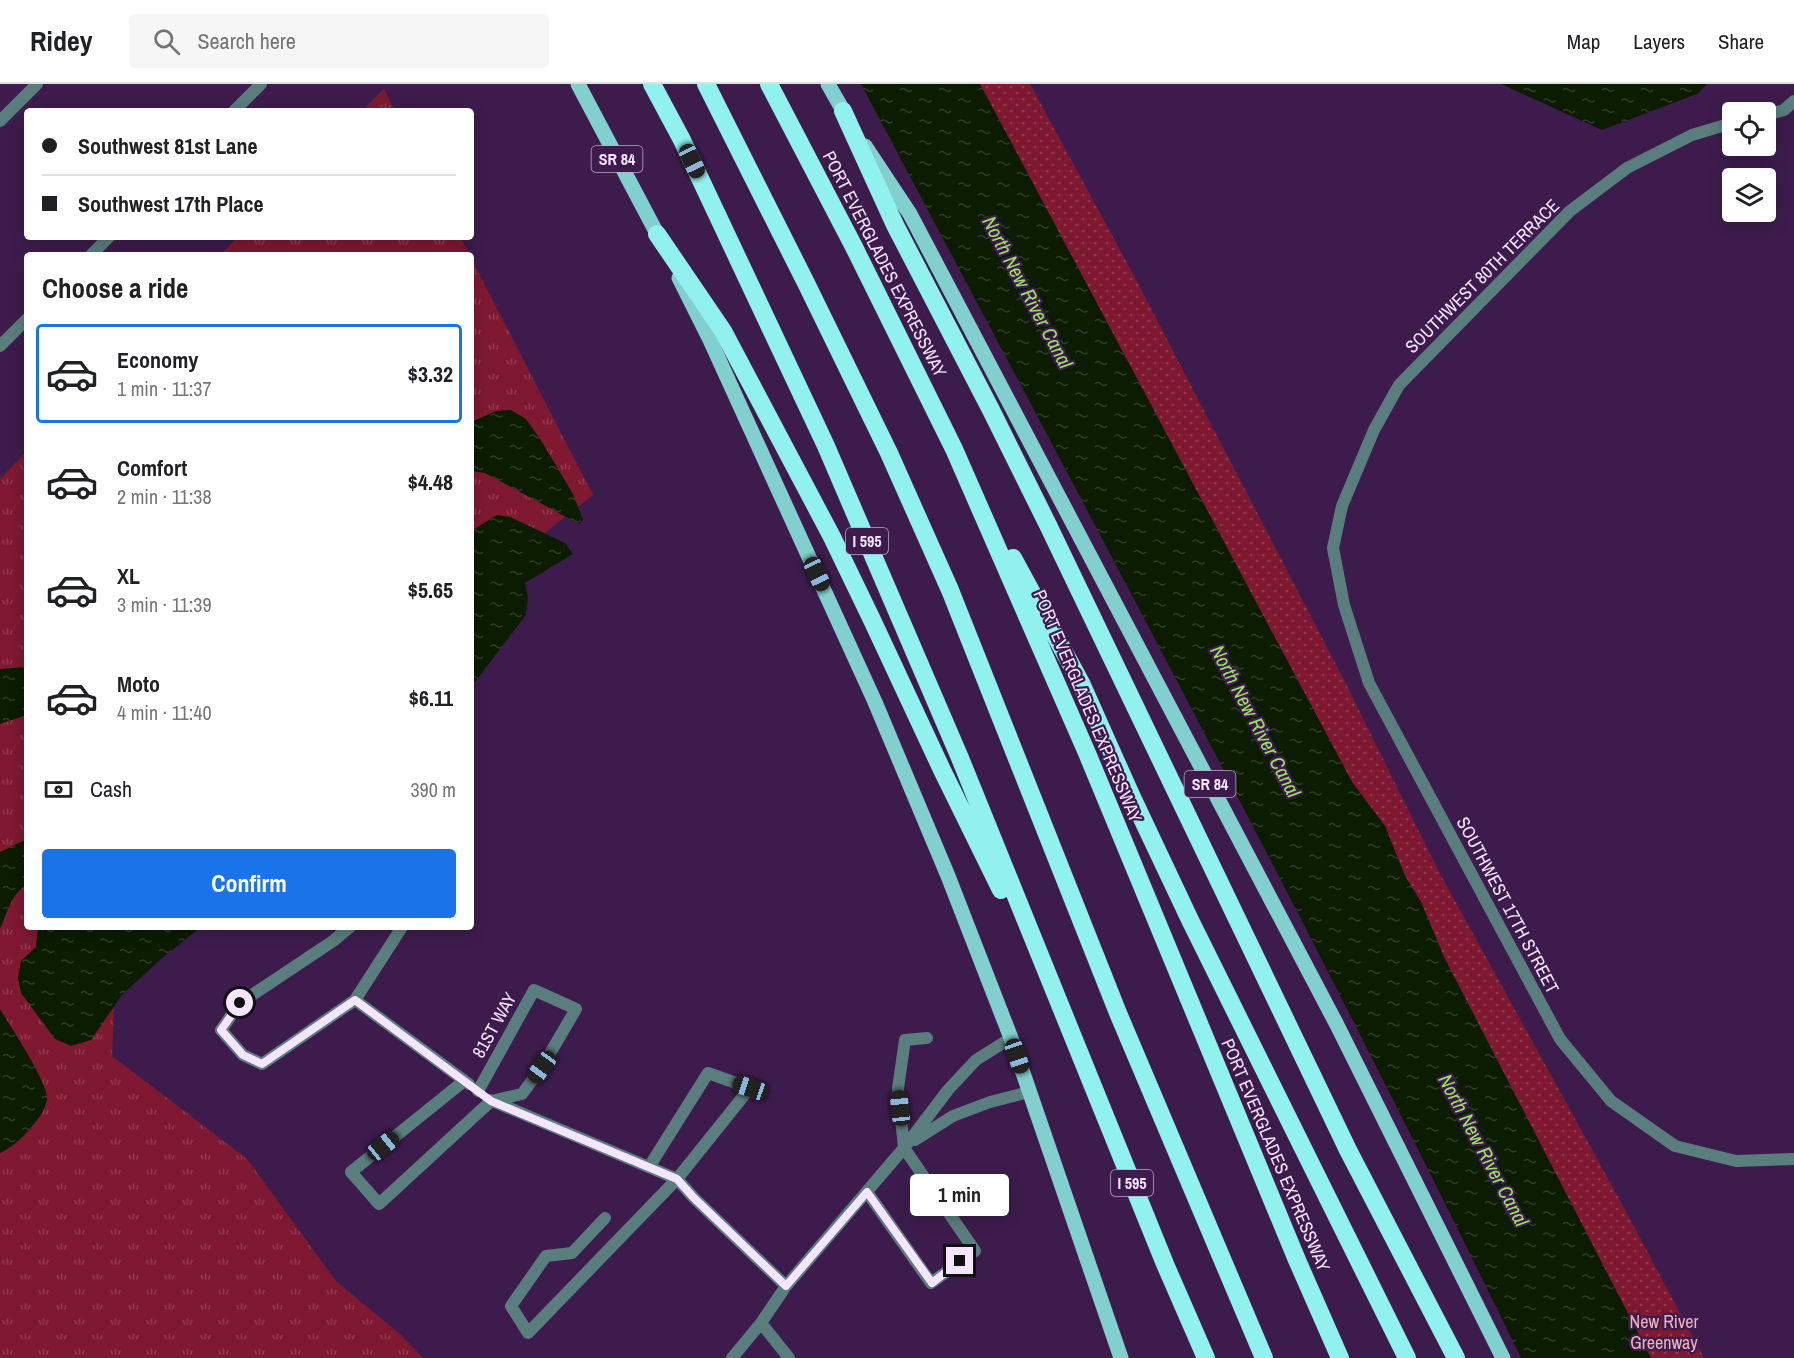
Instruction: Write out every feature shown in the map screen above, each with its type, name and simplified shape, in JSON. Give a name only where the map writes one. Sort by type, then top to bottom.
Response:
[{"type":"highway","name":"I 595","points":[[652,84],[692,161],[826,446],[960,758],[1165,1264],[1206,1358]]},
{"type":"highway","points":[[706,84],[889,453],[950,590],[1118,1012],[1264,1358]]},
{"type":"highway","name":"PORT EVERGLADES EXPRESSWAY","points":[[769,84],[854,247],[954,449],[1087,753],[1297,1260],[1340,1358]]},
{"type":"highway","points":[[843,111],[896,225],[1048,525],[1348,1150],[1456,1358]]},
{"type":"highway","points":[[657,234],[723,331],[832,537],[942,770],[1060,1007]]},
{"type":"highway","points":[[954,449],[1081,683],[1190,920],[1407,1358]]},
{"type":"main road","name":"SR 84","points":[[578,84],[710,340],[875,702],[953,887],[1011,1038],[1121,1358]]},
{"type":"main road","name":"SR 84","points":[[828,84],[910,214],[1337,1025],[1503,1358]]},
{"type":"street","points":[[0,121],[37,84]]},
{"type":"street","points":[[237,108],[261,84]]},
{"type":"street","points":[[1789,113],[1794,100]]},
{"type":"street","name":"SOUTHWEST 80TH TERRACE","points":[[1336,529],[1342,506],[1374,430],[1399,385],[1570,212],[1627,168],[1692,135],[1722,126]]},
{"type":"street","points":[[94,252],[106,240]]},
{"type":"street","points":[[0,346],[24,322]]},
{"type":"street","name":"SOUTHWEST 17TH STREET","points":[[1336,529],[1333,548],[1344,605],[1369,683],[1560,1039],[1611,1101],[1675,1146],[1736,1161],[1794,1159]]},
{"type":"street","points":[[346,930],[240,1003],[221,1030],[243,1055],[262,1064],[355,1000],[400,930]]},
{"type":"street","name":"81ST WAY","points":[[464,1081],[351,1172],[379,1204],[491,1101],[522,1094],[542,1067],[576,1009],[534,990],[478,1091]]},
{"type":"street","points":[[355,1000],[491,1101],[677,1179],[786,1286]]},
{"type":"street","points":[[867,1192],[932,1283],[975,1251],[904,1148],[898,1088],[904,1040],[927,1038]]},
{"type":"street","points":[[732,1358],[761,1323],[786,1286],[904,1148],[948,1090],[976,1060],[1011,1038]]},
{"type":"street","points":[[605,1218],[573,1253],[546,1256],[511,1306],[528,1333],[677,1179],[750,1088],[708,1073],[649,1167]]},
{"type":"street","points":[[904,1148],[953,1116],[990,1102],[1029,1092]]},
{"type":"street","points":[[761,1323],[789,1358]]},
{"type":"green space","name":"New River Greenway","points":[[980,84],[1030,84],[1133,274],[1344,680],[1438,870],[1704,1358],[1651,1358],[1444,957],[1421,902],[1405,876],[1385,826],[1352,782]]},
{"type":"green space","points":[[384,89],[394,108],[365,108]]},
{"type":"green space","points":[[235,240],[462,240],[468,252],[223,252]]},
{"type":"green space","points":[[474,264],[593,495],[511,559],[474,602]]},
{"type":"green space","points":[[24,454],[24,930],[171,930],[115,979],[112,1056],[247,1159],[336,1281],[401,1335],[423,1358],[0,1358],[0,479]]},
{"type":"water","name":"North New River Canal","points":[[861,84],[980,84],[1352,782],[1385,826],[1405,876],[1421,902],[1444,957],[1651,1358],[1521,1358],[1279,877]]},
{"type":"water","points":[[1501,84],[1707,84],[1697,94],[1602,130]]},
{"type":"water","points":[[511,410],[526,419],[573,494],[583,520],[579,524],[485,473],[474,471],[474,421],[496,411]]},
{"type":"water","points":[[497,515],[510,517],[565,543],[573,554],[525,583],[528,597],[526,615],[474,683],[474,529]]},
{"type":"water","points":[[24,667],[24,716],[0,724],[0,669]]},
{"type":"water","points":[[24,840],[24,887],[13,898],[0,929],[0,852]]},
{"type":"water","points":[[38,930],[197,930],[122,995],[91,1040],[71,1046],[55,1039],[21,993],[18,978],[21,961],[36,947]]},
{"type":"water","points":[[0,1009],[42,1081],[47,1099],[43,1112],[29,1130],[16,1143],[0,1153]]},
{"type":"route","points":[[240,1003],[221,1030],[243,1055],[262,1064],[355,1000],[491,1101],[677,1179],[786,1286],[867,1192],[932,1283],[960,1261]]}]
